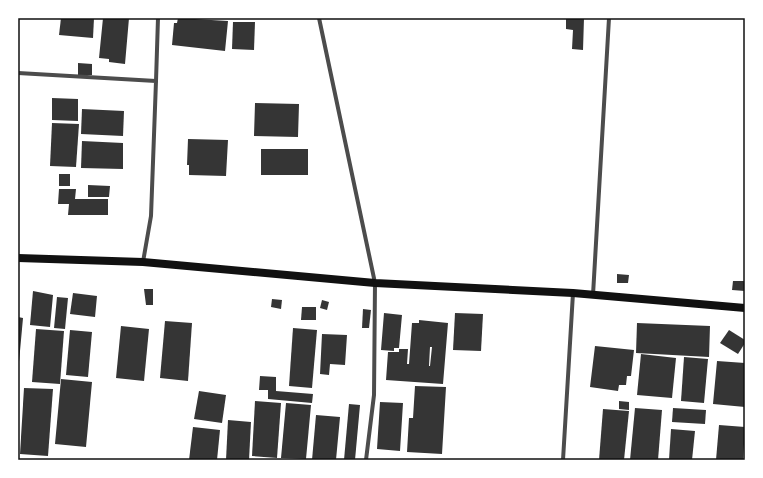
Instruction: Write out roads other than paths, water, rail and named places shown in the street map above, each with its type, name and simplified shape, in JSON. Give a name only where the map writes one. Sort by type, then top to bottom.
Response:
[{"type":"main road","points":[[18,258],[144,262],[375,283],[573,293],[745,308]]},
{"type":"street","points":[[144,262],[151,216],[158,18]]},
{"type":"street","points":[[319,18],[375,283],[374,395],[366,460]]},
{"type":"street","points":[[593,295],[609,18]]},
{"type":"street","points":[[18,73],[156,81]]},
{"type":"street","points":[[563,460],[573,293]]}]
